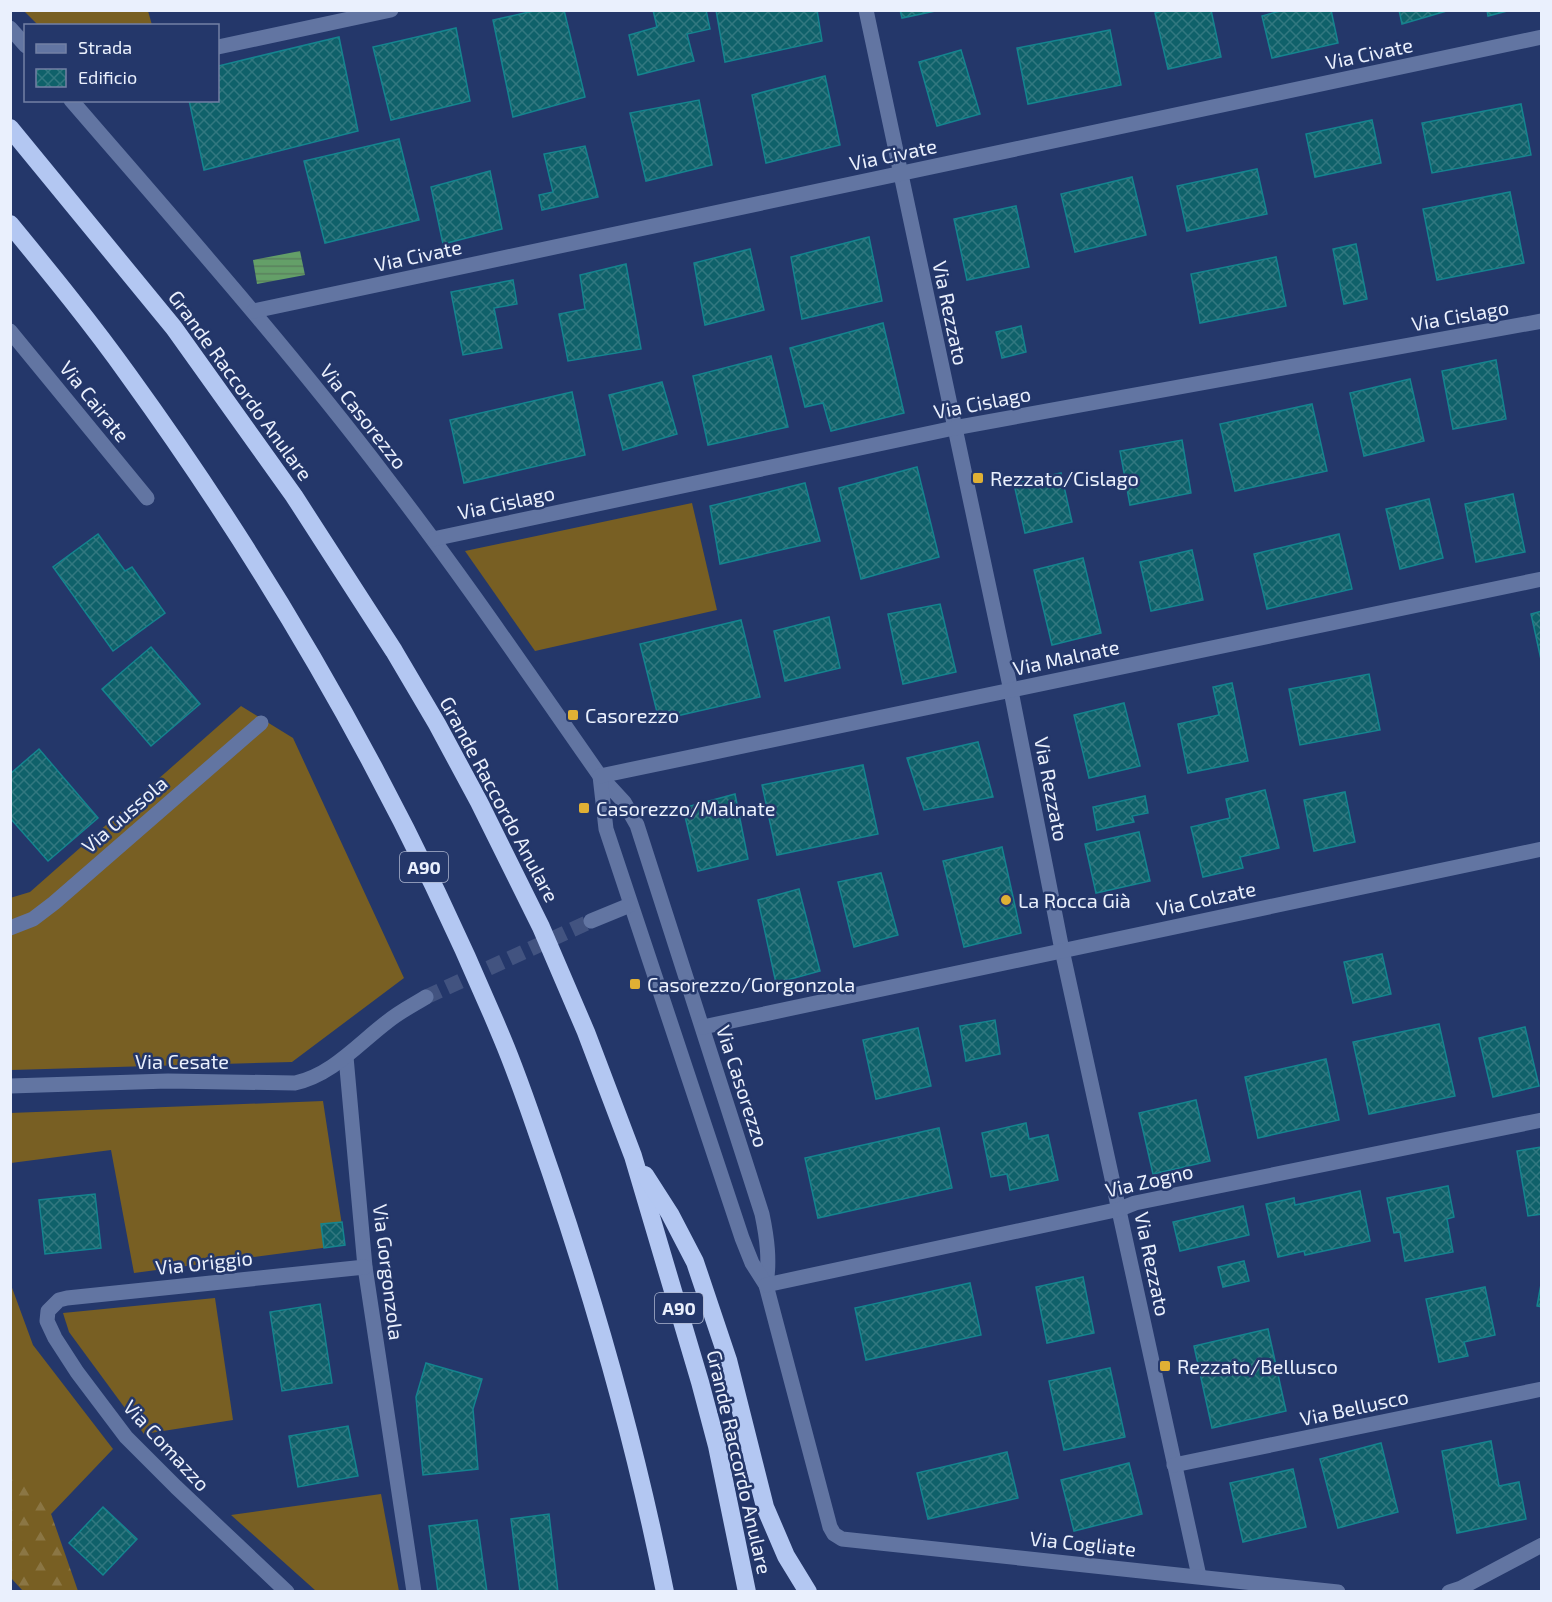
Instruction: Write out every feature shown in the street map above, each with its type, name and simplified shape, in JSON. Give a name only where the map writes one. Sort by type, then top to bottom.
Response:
[{"type":"highway","name":"Grande Raccordo Anulare","points":[[10,128],[174,328],[294,496],[394,651],[442,733],[541,927],[586,1032],[633,1156],[703,1393],[747,1592]]},
{"type":"highway","name":"A90","points":[[10,224],[127,373],[202,479],[253,559],[328,680],[374,765],[459,938],[504,1042],[573,1238],[613,1372],[652,1526],[665,1592]]},
{"type":"highway","points":[[633,1156],[670,1214],[695,1262],[728,1360],[765,1507],[786,1556],[808,1592]]},
{"type":"street","points":[[219,47],[391,10]]},
{"type":"street","name":"Via Rezzato","points":[[866,10],[1011,691],[1062,950],[1198,1576]]},
{"type":"street","points":[[10,28],[24,44]]},
{"type":"street","name":"Via Civate","points":[[254,311],[1542,38]]},
{"type":"street","name":"Via Casorezzo","points":[[73,102],[254,311],[348,428],[433,539],[600,776],[624,802],[637,825],[762,1214],[768,1241],[769,1263],[766,1285]]},
{"type":"street","name":"Via Cislago","points":[[433,539],[954,428],[1542,321]]},
{"type":"street","name":"Via Cairate","points":[[10,331],[147,498]]},
{"type":"street","name":"Via Malnate","points":[[600,776],[1542,579]]},
{"type":"street","name":"Via Gussola","points":[[10,928],[33,919],[54,903],[261,723]]},
{"type":"street","name":"Via Casorezzo","points":[[600,776],[606,829],[746,1251],[766,1285],[830,1527]]},
{"type":"street","name":"Via Colzate","points":[[703,1028],[1542,849]]},
{"type":"street","points":[[591,921],[630,905]]},
{"type":"street","points":[[346,1057],[393,1017],[426,997]]},
{"type":"street","name":"Via Cesate","points":[[10,1086],[168,1081],[295,1083],[319,1075],[346,1057]]},
{"type":"street","name":"Via Gorgonzola","points":[[346,1057],[365,1267],[414,1592]]},
{"type":"street","name":"Via Zogno","points":[[766,1285],[1120,1209],[1135,1203],[1542,1120]]},
{"type":"street","name":"Via Origgio","points":[[50,1307],[66,1298],[365,1267]]},
{"type":"street","name":"Via Comazzo","points":[[50,1307],[47,1321],[55,1338],[77,1372],[126,1437],[287,1592]]},
{"type":"street","name":"Via Bellusco","points":[[1174,1465],[1542,1389]]},
{"type":"street","name":"Via Cogliate","points":[[830,1527],[834,1534],[842,1539],[1338,1592]]},
{"type":"street","points":[[1458,1590],[1542,1545]]},
{"type":"green space","points":[[24,11],[148,11],[152,24],[37,24]]},
{"type":"green space","points":[[692,503],[717,610],[535,651],[465,551]]},
{"type":"green space","points":[[241,706],[293,738],[404,978],[292,1062],[11,1070],[10,898],[30,892]]},
{"type":"green space","points":[[323,1101],[345,1245],[134,1273],[111,1150],[11,1163],[10,1113]]},
{"type":"green space","points":[[11,1285],[33,1345],[113,1449],[11,1556]]},
{"type":"green space","points":[[215,1298],[233,1420],[144,1434],[69,1332],[63,1313]]},
{"type":"green space","points":[[11,1458],[42,1488],[78,1591],[23,1591],[11,1578]]},
{"type":"green space","points":[[381,1494],[399,1591],[316,1591],[231,1515]]},
{"type":"shaded area","points":[[300,251],[305,275],[257,284],[253,260]]},
{"type":"building","points":[[538,10],[564,10],[585,97],[513,117],[493,20]]},
{"type":"building","points":[[653,10],[706,10],[710,29],[687,34],[694,61],[638,75],[629,35],[657,27]]},
{"type":"building","points":[[716,10],[817,10],[822,41],[725,62]]},
{"type":"building","points":[[900,10],[940,10],[902,18]]},
{"type":"building","points":[[1166,10],[1211,10],[1221,57],[1168,69],[1155,13]]},
{"type":"building","points":[[1284,10],[1331,10],[1338,43],[1272,58],[1262,16]]},
{"type":"building","points":[[1399,10],[1450,10],[1402,24]]},
{"type":"building","points":[[1487,10],[1511,10],[1488,16]]},
{"type":"building","points":[[456,28],[470,101],[391,120],[373,47]]},
{"type":"building","points":[[1110,30],[1121,85],[1028,104],[1017,48]]},
{"type":"building","points":[[339,37],[358,131],[204,170],[189,102],[219,102],[219,66]]},
{"type":"building","points":[[961,50],[980,114],[937,126],[919,62]]},
{"type":"building","points":[[825,76],[840,145],[766,163],[752,95]]},
{"type":"building","points":[[699,100],[712,165],[646,181],[630,113]]},
{"type":"building","points":[[1521,104],[1531,155],[1432,173],[1422,123]]},
{"type":"building","points":[[1372,120],[1381,163],[1315,177],[1306,134]]},
{"type":"building","points":[[399,139],[419,220],[325,243],[304,161]]},
{"type":"building","points":[[585,146],[598,197],[542,210],[539,195],[553,192],[544,154]]},
{"type":"building","points":[[1257,169],[1267,214],[1187,231],[1177,186]]},
{"type":"building","points":[[490,171],[502,229],[443,244],[431,187]]},
{"type":"building","points":[[1132,177],[1146,235],[1075,252],[1061,194]]},
{"type":"building","points":[[1510,192],[1524,263],[1437,280],[1423,209]]},
{"type":"building","points":[[1016,206],[1029,267],[967,280],[954,219]]},
{"type":"building","points":[[869,237],[882,301],[802,319],[791,257]]},
{"type":"building","points":[[1356,244],[1367,299],[1344,304],[1333,249]]},
{"type":"building","points":[[750,249],[764,310],[705,325],[694,263]]},
{"type":"building","points":[[1276,257],[1286,306],[1200,323],[1191,274]]},
{"type":"building","points":[[626,264],[641,349],[568,361],[559,314],[585,309],[580,275]]},
{"type":"building","points":[[513,280],[517,304],[494,308],[502,348],[463,355],[451,292]]},
{"type":"building","points":[[883,323],[904,413],[831,431],[823,403],[805,407],[790,348]]},
{"type":"building","points":[[1021,326],[1026,352],[1002,358],[996,332]]},
{"type":"building","points":[[771,356],[788,427],[708,445],[693,376]]},
{"type":"building","points":[[1496,360],[1506,419],[1453,429],[1442,371]]},
{"type":"building","points":[[1410,379],[1424,441],[1364,456],[1350,393]]},
{"type":"building","points":[[662,382],[677,434],[623,450],[609,395]]},
{"type":"building","points":[[572,392],[585,455],[464,483],[450,420]]},
{"type":"building","points":[[1312,404],[1327,471],[1235,491],[1220,424]]},
{"type":"building","points":[[1182,440],[1191,493],[1130,505],[1120,451]]},
{"type":"building","points":[[917,467],[939,557],[861,579],[839,488]]},
{"type":"building","points":[[1061,473],[1072,522],[1025,533],[1014,484]]},
{"type":"building","points":[[805,483],[820,541],[720,564],[710,506]]},
{"type":"building","points":[[1513,494],[1525,552],[1476,562],[1465,504]]},
{"type":"building","points":[[1429,499],[1443,558],[1400,569],[1386,509]]},
{"type":"building","points":[[98,534],[125,571],[132,567],[165,613],[113,651],[53,567]]},
{"type":"building","points":[[1339,534],[1352,589],[1267,609],[1254,554]]},
{"type":"building","points":[[1192,550],[1203,600],[1151,611],[1140,562]]},
{"type":"building","points":[[1083,558],[1101,633],[1052,645],[1034,570]]},
{"type":"building","points":[[940,604],[956,672],[903,684],[888,614]]},
{"type":"building","points":[[1542,611],[1542,664],[1531,614]]},
{"type":"building","points":[[829,617],[840,668],[785,681],[774,631]]},
{"type":"building","points":[[741,620],[760,697],[659,720],[640,644]]},
{"type":"building","points":[[151,647],[200,704],[151,746],[102,689]]},
{"type":"building","points":[[1369,674],[1380,730],[1300,745],[1289,689]]},
{"type":"building","points":[[1232,683],[1248,761],[1188,773],[1178,724],[1219,715],[1213,687]]},
{"type":"building","points":[[1124,703],[1140,766],[1089,778],[1074,715]]},
{"type":"building","points":[[978,742],[993,797],[924,810],[907,758]]},
{"type":"building","points":[[39,749],[98,818],[48,861],[10,818],[10,774]]},
{"type":"building","points":[[863,765],[878,834],[777,855],[762,785]]},
{"type":"building","points":[[1265,790],[1279,848],[1240,857],[1243,868],[1203,877],[1191,827],[1230,818],[1226,799]]},
{"type":"building","points":[[1345,792],[1355,842],[1314,851],[1304,800]]},
{"type":"building","points":[[735,794],[748,859],[698,871],[683,808]]},
{"type":"building","points":[[1145,796],[1148,813],[1132,816],[1134,822],[1097,830],[1093,807]]},
{"type":"building","points":[[1139,832],[1150,881],[1096,893],[1085,844]]},
{"type":"building","points":[[1002,847],[1021,933],[964,947],[943,861]]},
{"type":"building","points":[[881,873],[898,935],[854,947],[838,882]]},
{"type":"building","points":[[799,889],[820,971],[776,983],[758,900]]},
{"type":"building","points":[[1382,954],[1391,994],[1353,1003],[1344,962]]},
{"type":"building","points":[[995,1020],[1000,1054],[966,1061],[960,1026]]},
{"type":"building","points":[[1439,1024],[1455,1096],[1369,1114],[1353,1042]]},
{"type":"building","points":[[1525,1027],[1539,1086],[1493,1097],[1479,1038]]},
{"type":"building","points":[[918,1028],[931,1086],[876,1099],[863,1040]]},
{"type":"building","points":[[1326,1059],[1339,1120],[1258,1138],[1245,1077]]},
{"type":"building","points":[[1196,1100],[1210,1161],[1153,1174],[1139,1113]]},
{"type":"building","points":[[1026,1123],[1029,1139],[1048,1135],[1058,1180],[1010,1190],[1007,1174],[991,1177],[982,1133]]},
{"type":"building","points":[[939,1128],[952,1188],[818,1218],[805,1158]]},
{"type":"building","points":[[1542,1147],[1542,1214],[1528,1216],[1517,1151]]},
{"type":"building","points":[[1448,1186],[1454,1217],[1447,1219],[1453,1252],[1405,1261],[1400,1232],[1394,1233],[1387,1198]]},
{"type":"building","points":[[1360,1191],[1370,1241],[1305,1255],[1304,1251],[1278,1257],[1266,1204],[1294,1198],[1295,1205]]},
{"type":"building","points":[[95,1194],[101,1248],[45,1254],[39,1200]]},
{"type":"building","points":[[1243,1206],[1249,1235],[1180,1251],[1173,1222]]},
{"type":"building","points":[[342,1222],[345,1245],[324,1248],[321,1224]]},
{"type":"building","points":[[1244,1261],[1249,1281],[1223,1287],[1218,1267]]},
{"type":"building","points":[[1083,1277],[1094,1333],[1047,1343],[1036,1287]]},
{"type":"building","points":[[1542,1279],[1542,1307],[1537,1306]]},
{"type":"building","points":[[970,1283],[981,1335],[866,1360],[855,1308]]},
{"type":"building","points":[[1485,1287],[1495,1335],[1464,1342],[1468,1356],[1439,1362],[1426,1299]]},
{"type":"building","points":[[320,1304],[332,1383],[282,1391],[270,1312]]},
{"type":"building","points":[[1268,1329],[1286,1411],[1212,1428],[1194,1346]]},
{"type":"building","points":[[426,1363],[482,1379],[473,1409],[478,1469],[423,1475],[416,1397]]},
{"type":"building","points":[[1110,1368],[1125,1437],[1064,1450],[1049,1381]]},
{"type":"building","points":[[348,1426],[358,1476],[298,1487],[289,1436]]},
{"type":"building","points":[[1491,1441],[1499,1486],[1519,1482],[1526,1519],[1457,1533],[1442,1451]]},
{"type":"building","points":[[1381,1443],[1398,1512],[1338,1528],[1320,1459]]},
{"type":"building","points":[[1007,1452],[1018,1498],[928,1519],[917,1473]]},
{"type":"building","points":[[1129,1463],[1142,1514],[1074,1531],[1061,1480]]},
{"type":"building","points":[[1293,1469],[1306,1527],[1243,1542],[1230,1483]]},
{"type":"building","points":[[103,1507],[137,1539],[103,1575],[69,1543]]},
{"type":"building","points":[[549,1514],[558,1592],[520,1592],[511,1519]]},
{"type":"building","points":[[477,1520],[487,1592],[438,1592],[429,1526]]},
{"type":"tunnel","points":[[426,997],[591,921]]},
{"type":"place","name":"Rezzato/Cislago","points":[[978,478]]},
{"type":"place","name":"Casorezzo","points":[[573,715]]},
{"type":"place","name":"Casorezzo/Malnate","points":[[584,808]]},
{"type":"place","name":"La Rocca Già","points":[[1006,900]]},
{"type":"place","name":"Casorezzo/Gorgonzola","points":[[635,984]]},
{"type":"place","name":"Rezzato/Bellusco","points":[[1165,1366]]}]
